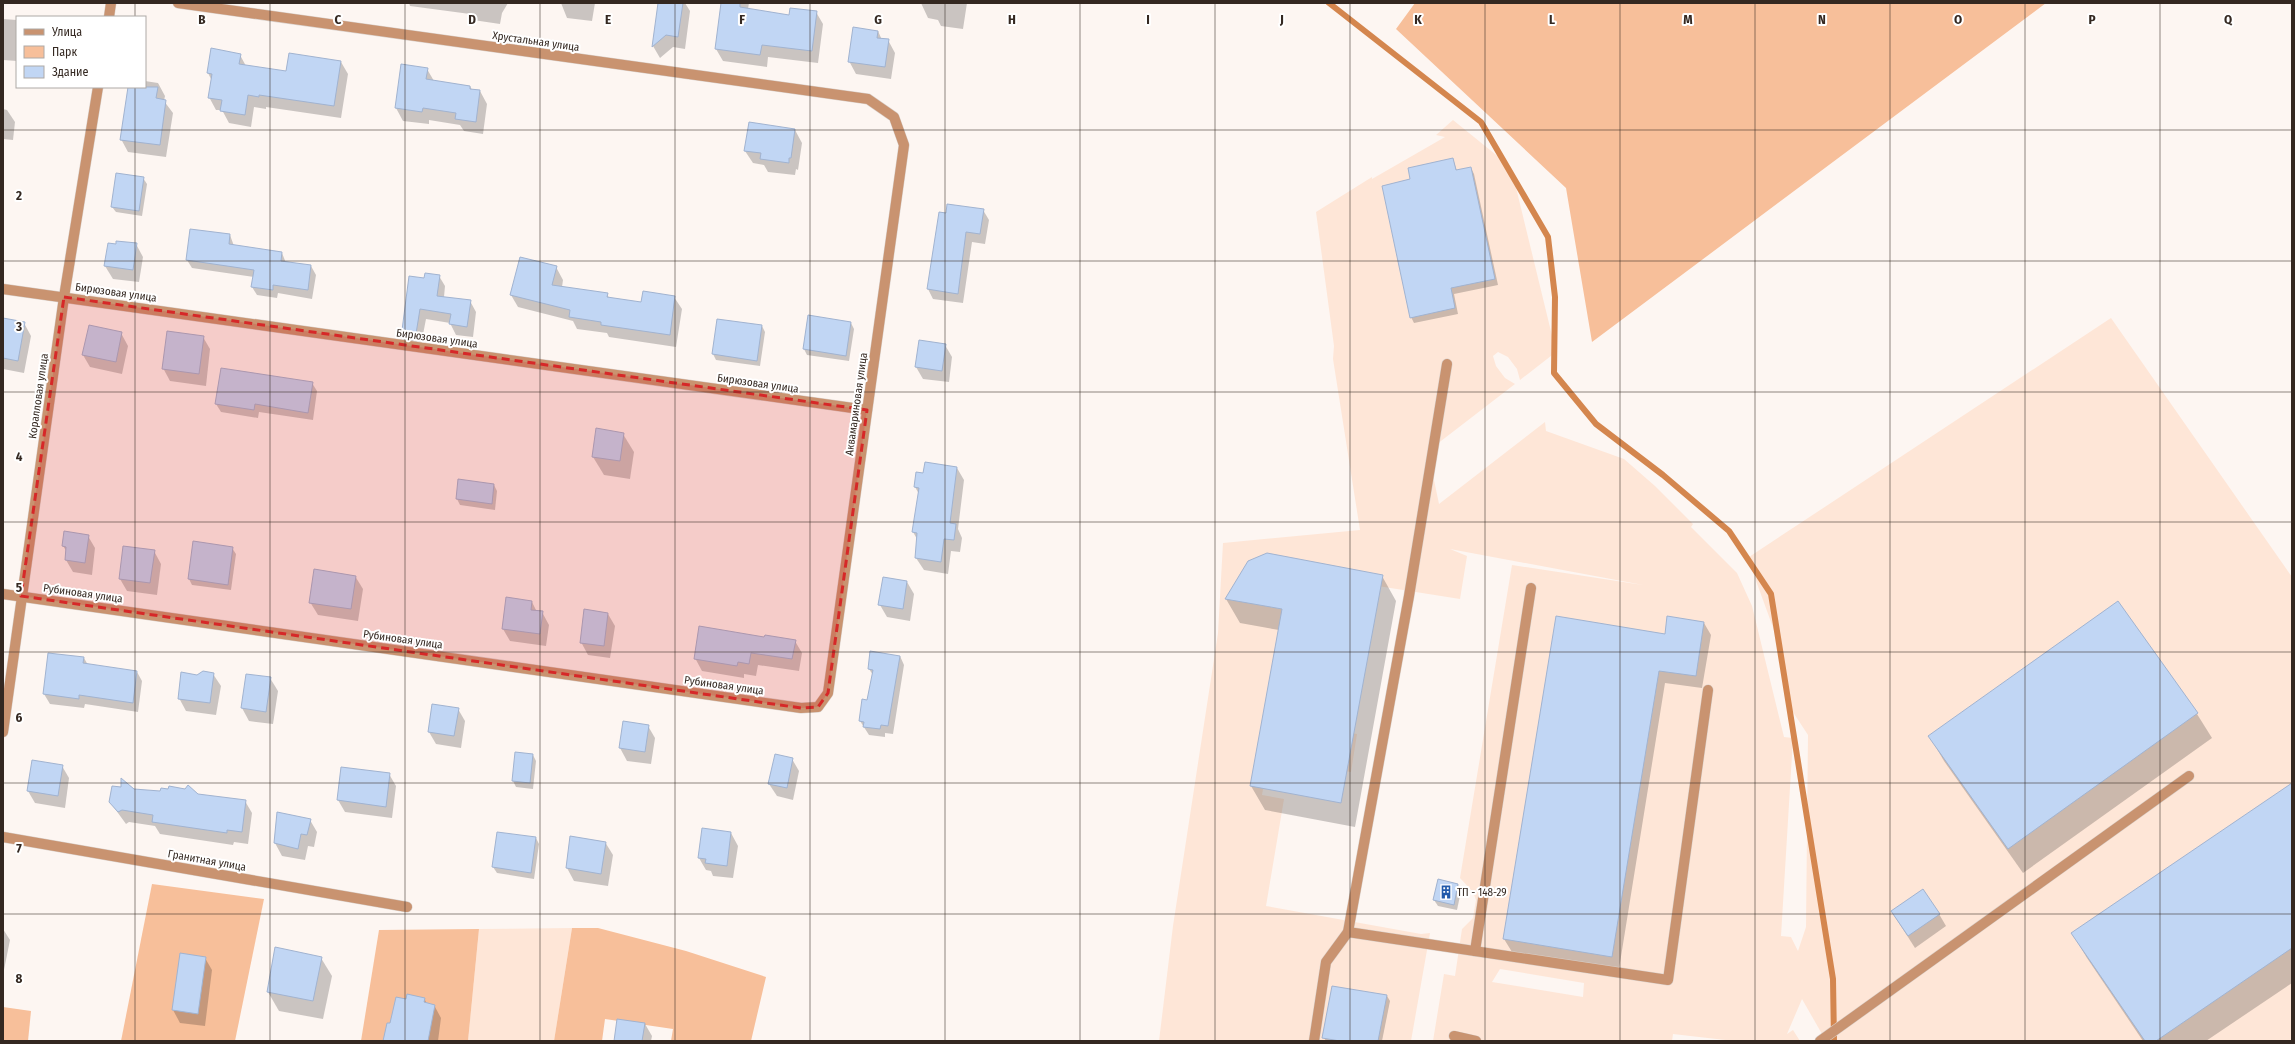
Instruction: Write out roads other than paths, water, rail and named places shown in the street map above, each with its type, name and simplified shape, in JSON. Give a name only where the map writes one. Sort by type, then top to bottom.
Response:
[{"type":"street","points":[[109,16],[111,3]]},
{"type":"street","name":"Хрустальная улица","points":[[178,3],[868,99]]},
{"type":"street","name":"Коралловая улица","points":[[3,732],[64,297],[98,88]]},
{"type":"street","name":"Аквамариновая улица","points":[[801,708],[818,707],[828,693],[904,145],[894,117],[868,99]]},
{"type":"street","name":"Бирюзовая улица","points":[[3,289],[867,410]]},
{"type":"street","points":[[1314,1041],[1326,962],[1348,932],[1409,596],[1447,364]]},
{"type":"street","points":[[1475,951],[1530,588]]},
{"type":"street","name":"Рубиновая улица","points":[[3,594],[801,708]]},
{"type":"street","points":[[1348,932],[1668,980],[1708,690]]},
{"type":"street","points":[[1820,1041],[2189,776]]},
{"type":"street","name":"Гранитная улица","points":[[3,837],[407,907]]},
{"type":"street","points":[[1454,1036],[1476,1041]]},
{"type":"waterway","points":[[1329,3],[1481,122],[1548,237],[1555,297],[1554,373],[1596,424],[1663,475],[1729,531],[1771,594],[1833,979],[1834,1041]]},
{"type":"place","name":"ТП - 148-29","points":[[1446,892]]}]
